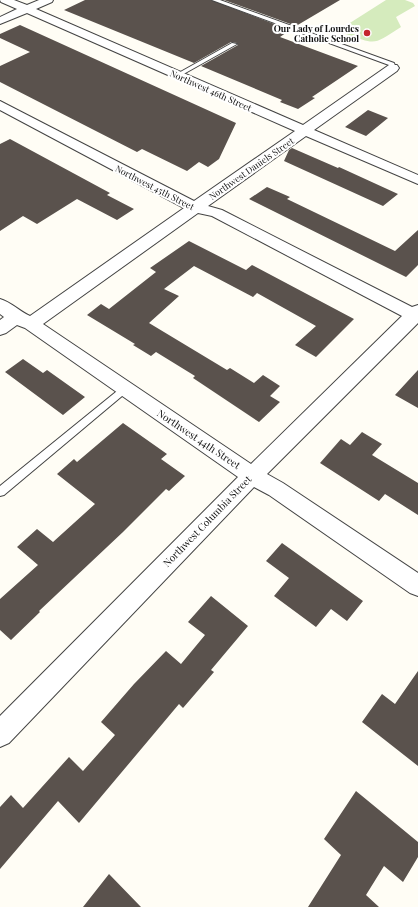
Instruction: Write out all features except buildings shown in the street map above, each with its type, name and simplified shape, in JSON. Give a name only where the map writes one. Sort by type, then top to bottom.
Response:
[{"type":"street","name":"Northwest 46th Street","points":[[5,0],[418,180]]},
{"type":"street","points":[[0,21],[48,0]]},
{"type":"street","name":"Northwest Daniels Street","points":[[0,328],[24,321],[195,208],[392,68]]},
{"type":"street","name":"Northwest 45th Street","points":[[0,105],[195,208],[217,213],[417,315]]},
{"type":"street","name":"Northwest 44th Street","points":[[0,305],[125,388],[252,476],[276,490],[418,586]]},
{"type":"street","name":"Northwest Columbia Street","points":[[0,734],[252,476],[417,315]]},
{"type":"lane","points":[[215,0],[392,64],[392,68]]},
{"type":"lane","points":[[178,75],[234,44]]},
{"type":"lane","points":[[0,492],[125,388]]},
{"type":"green space","points":[[386,0],[405,0],[413,3],[415,6],[396,17],[401,27],[385,37],[375,41],[364,40],[346,34],[342,28]]},
{"type":"place","name":"Our Lady of Lourdes Catholic School","points":[[367,33]]}]
